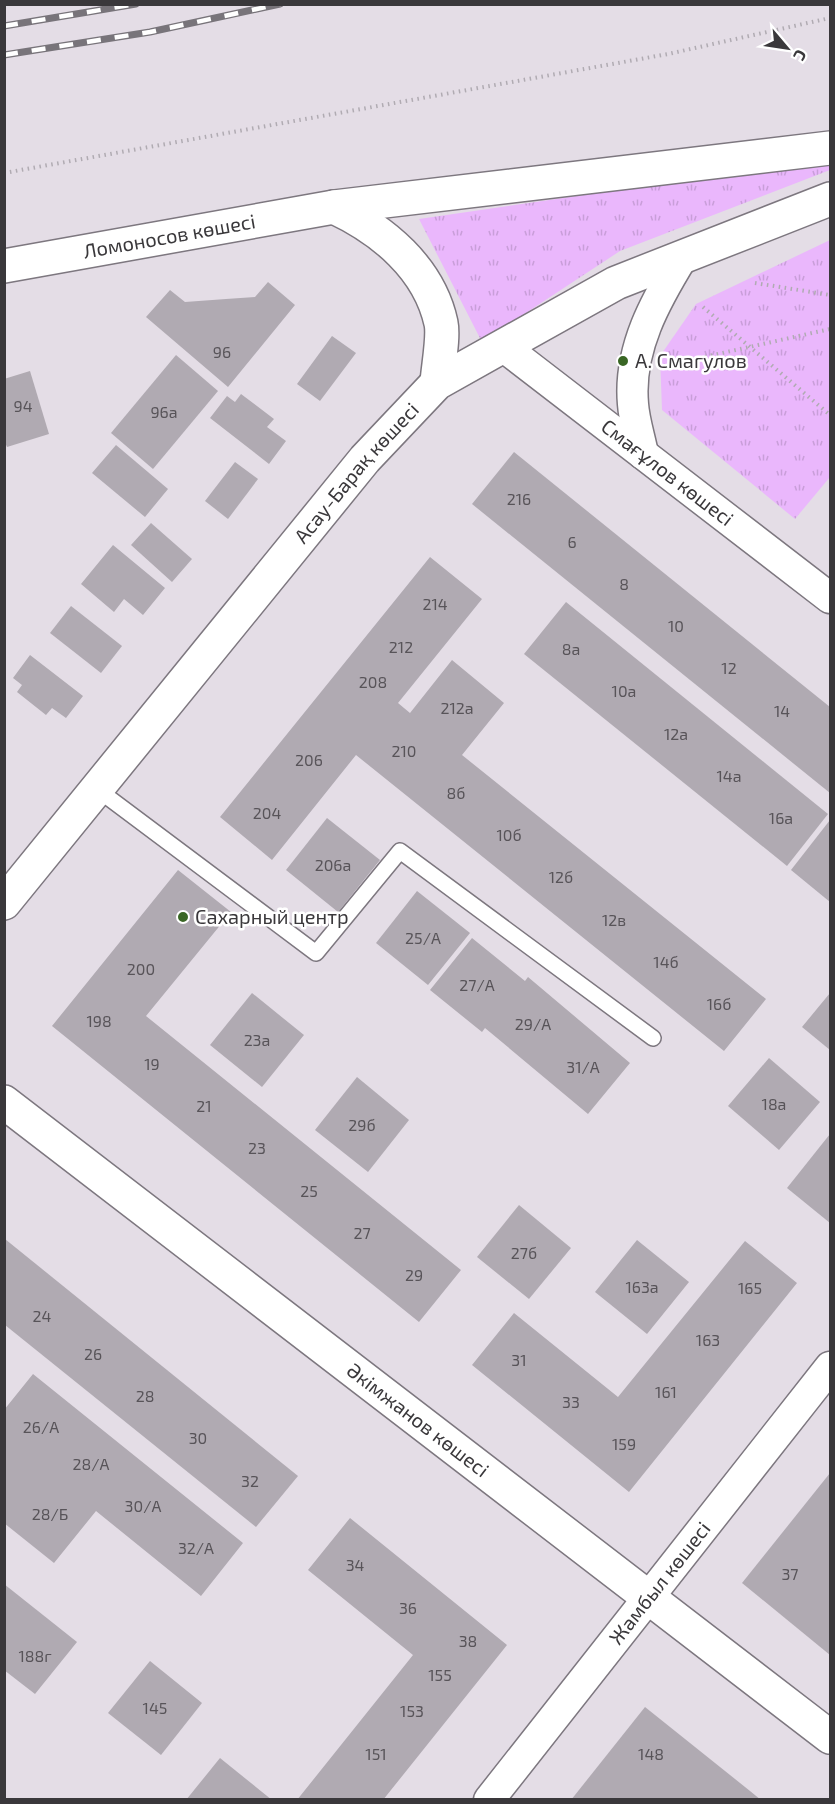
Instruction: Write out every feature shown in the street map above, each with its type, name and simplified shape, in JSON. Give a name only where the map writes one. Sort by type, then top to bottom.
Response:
[{"type":"main road","name":"Ломоносов көшесі","points":[[4,266],[334,207],[831,148]]},
{"type":"main road","name":"Асау-Барақ көшесі","points":[[4,903],[365,459],[437,383],[616,283],[831,200]]},
{"type":"main road","points":[[334,207],[354,216],[386,238],[412,264],[430,292],[441,325],[437,383]]},
{"type":"main road","name":"Әкімжанов көшесі","points":[[4,1102],[831,1737]]},
{"type":"street","points":[[643,454],[633,404],[634,374],[642,334],[658,298],[683,256]]},
{"type":"street","name":"Смағұлов көшесі","points":[[504,347],[831,598]]},
{"type":"street","name":"Жамбыл көшесі","points":[[489,1800],[831,1367]]},
{"type":"lane","points":[[98,789],[316,954],[400,851],[653,1038]]},
{"type":"path","points":[[4,173],[668,54],[831,18]]},
{"type":"path","points":[[755,283],[831,295]]},
{"type":"path","points":[[703,307],[831,415]]},
{"type":"path","points":[[634,374],[748,346],[831,329]]},
{"type":"green space","points":[[830,159],[830,170],[620,251],[482,342],[419,219]]},
{"type":"green space","points":[[830,240],[830,477],[795,519],[662,410],[660,356],[696,304]]},
{"type":"building","points":[[268,282],[295,305],[228,387],[146,317],[170,290],[185,302],[255,297]]},
{"type":"building","points":[[332,336],[356,353],[320,401],[297,384]]},
{"type":"building","points":[[176,355],[218,391],[153,469],[111,433]]},
{"type":"building","points":[[30,371],[49,434],[7,447],[4,440],[4,379]]},
{"type":"building","points":[[241,394],[274,419],[267,427],[286,441],[269,464],[210,418],[227,396],[235,402]]},
{"type":"building","points":[[116,445],[168,489],[145,517],[92,473]]},
{"type":"building","points":[[514,452],[830,707],[830,793],[472,504]]},
{"type":"building","points":[[235,462],[258,479],[228,519],[205,501]]},
{"type":"building","points":[[151,523],[192,559],[172,582],[131,545]]},
{"type":"building","points":[[113,545],[165,588],[143,615],[124,599],[114,612],[81,584]]},
{"type":"building","points":[[430,557],[482,599],[398,703],[410,713],[452,660],[504,703],[462,755],[766,999],[724,1051],[356,755],[272,860],[220,817]]},
{"type":"building","points":[[566,602],[828,814],[787,866],[524,654]]},
{"type":"building","points":[[71,606],[122,646],[101,673],[50,633]]},
{"type":"building","points":[[30,655],[83,696],[66,718],[52,708],[46,715],[17,692],[22,685],[13,678]]},
{"type":"building","points":[[327,818],[380,860],[338,912],[286,870]]},
{"type":"building","points":[[830,820],[830,902],[791,870]]},
{"type":"building","points":[[178,870],[231,912],[146,1016],[461,1270],[419,1322],[52,1026]]},
{"type":"building","points":[[417,891],[470,933],[428,985],[376,943]]},
{"type":"building","points":[[472,938],[525,981],[528,977],[630,1063],[588,1114],[485,1028],[482,1032],[430,990]]},
{"type":"building","points":[[252,993],[304,1035],[262,1087],[210,1045]]},
{"type":"building","points":[[830,993],[830,1050],[802,1027]]},
{"type":"building","points":[[769,1058],[820,1102],[779,1150],[728,1106]]},
{"type":"building","points":[[357,1077],[409,1120],[368,1172],[315,1130]]},
{"type":"building","points":[[830,1134],[830,1223],[787,1188]]},
{"type":"building","points":[[519,1205],[571,1248],[529,1299],[477,1257]]},
{"type":"building","points":[[5,1239],[298,1476],[256,1527],[5,1325]]},
{"type":"building","points":[[637,1240],[689,1282],[647,1334],[595,1292]]},
{"type":"building","points":[[745,1241],[797,1283],[629,1492],[472,1365],[514,1313],[618,1397]]},
{"type":"building","points":[[33,1374],[243,1543],[201,1596],[96,1511],[54,1563],[4,1523],[4,1410]]},
{"type":"building","points":[[830,1473],[830,1655],[742,1583]]},
{"type":"building","points":[[350,1518],[507,1645],[383,1800],[297,1800],[413,1655],[308,1570]]},
{"type":"building","points":[[4,1584],[77,1642],[35,1694],[4,1670]]},
{"type":"building","points":[[150,1661],[202,1703],[161,1755],[108,1713]]},
{"type":"building","points":[[645,1707],[750,1791],[761,1800],[571,1800]]},
{"type":"building","points":[[220,1758],[272,1800],[186,1800]]},
{"type":"railway","points":[[4,26],[136,4]]},
{"type":"railway","points":[[4,55],[150,32],[280,4]]},
{"type":"place","name":"А. Смагулов","points":[[623,361]]},
{"type":"place","name":"Сахарный центр","points":[[183,917]]}]
